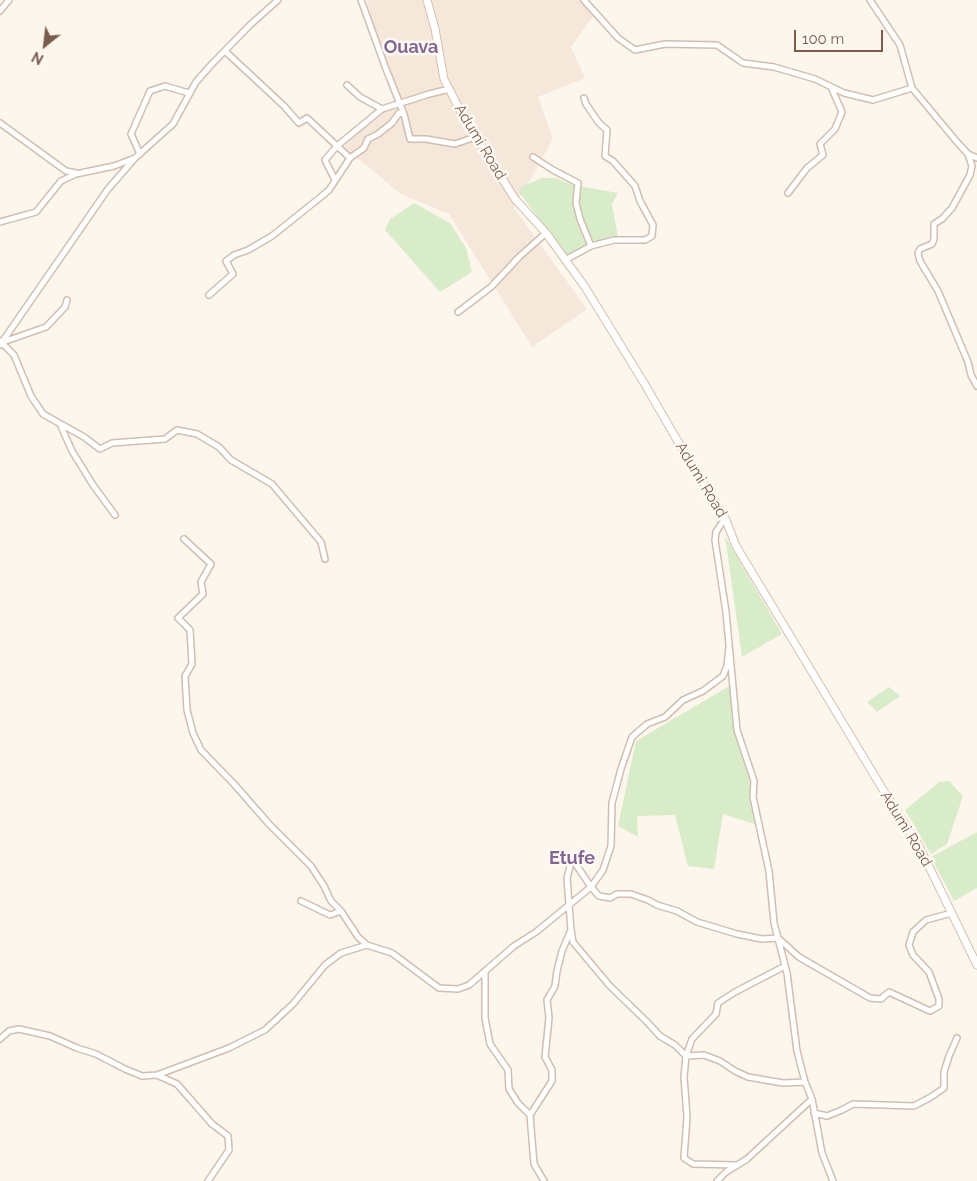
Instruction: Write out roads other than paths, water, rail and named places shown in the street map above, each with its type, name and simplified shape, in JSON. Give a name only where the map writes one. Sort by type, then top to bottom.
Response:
[{"type":"main road","name":"Adumi Road","points":[[427,0],[435,29],[444,78],[476,137],[515,199],[546,233],[585,287],[649,390],[688,460],[725,518],[736,546],[888,798],[918,844],[977,965]]},
{"type":"street","points":[[0,11],[9,0]]},
{"type":"street","points":[[1,343],[108,189],[138,156],[173,124],[196,82],[250,25],[278,0]]},
{"type":"street","points":[[361,0],[404,114],[410,139],[426,139],[455,144],[476,137]]},
{"type":"street","points":[[584,0],[618,38],[635,50],[665,44],[717,45],[744,62],[774,67],[815,79],[844,93],[874,100],[912,88]]},
{"type":"street","points":[[870,0],[900,45],[912,88],[956,142],[968,154],[977,158]]},
{"type":"street","points":[[225,50],[284,106],[299,123],[306,118],[350,158]]},
{"type":"street","points":[[347,85],[360,97],[382,109]]},
{"type":"street","points":[[138,156],[131,134],[150,91],[165,86],[189,93]]},
{"type":"street","points":[[788,193],[807,168],[823,155],[820,144],[835,129],[842,112],[831,87]]},
{"type":"street","points":[[335,180],[325,160],[337,146],[382,109],[450,89]]},
{"type":"street","points":[[565,260],[591,246],[614,240],[645,240],[652,236],[653,225],[640,201],[636,186],[613,161],[605,156],[607,130],[600,123],[584,98]]},
{"type":"street","points":[[209,295],[233,274],[226,261],[234,254],[248,250],[272,236],[322,196],[350,158],[364,148],[368,139],[392,123],[399,113],[404,114]]},
{"type":"street","points":[[0,125],[66,171],[76,174]]},
{"type":"street","points":[[968,154],[972,166],[970,175],[952,208],[942,219],[934,224],[932,244],[920,249],[918,253],[920,261],[938,292],[977,386]]},
{"type":"street","points":[[0,222],[36,212],[61,181],[76,174],[114,166],[138,156]]},
{"type":"street","points":[[532,157],[578,183],[576,203],[591,246]]},
{"type":"street","points":[[458,312],[491,287],[520,256],[546,233]]},
{"type":"street","points":[[1,343],[46,327],[65,307],[67,300]]},
{"type":"street","points":[[1,343],[14,355],[31,396],[43,414],[100,448],[112,443],[166,439],[176,430],[197,434],[219,447],[231,460],[272,484],[321,542],[325,559]]},
{"type":"street","points":[[60,424],[72,451],[93,485],[115,515]]},
{"type":"street","points":[[725,518],[716,532],[715,540],[726,612],[737,730],[754,781],[753,797],[769,872],[774,923],[785,966],[797,1052],[812,1099],[822,1153],[834,1181]]},
{"type":"street","points":[[184,539],[211,564],[201,582],[203,594],[178,618],[190,630],[192,664],[185,676],[187,710],[193,733],[201,750],[269,824],[311,866],[331,901],[358,937],[367,945],[392,953],[439,988],[458,989],[469,985],[514,946],[536,932],[590,887],[602,870],[611,846],[612,803],[632,737],[647,724],[665,716],[683,700],[703,691],[723,676],[727,666],[729,648]]},
{"type":"street","points":[[686,1056],[676,1045],[660,1036],[628,1005],[573,942],[567,878],[571,863],[575,863],[590,887],[599,896],[610,898],[617,894],[631,894],[677,911],[697,922],[737,934],[762,939],[778,938],[799,957],[870,998],[881,999],[888,992],[930,1011],[939,1006],[939,1000],[928,972],[913,955],[909,945],[913,932],[926,920],[952,913]]},
{"type":"street","points":[[301,901],[330,915],[341,912]]},
{"type":"street","points":[[544,1181],[534,1164],[530,1115],[552,1081],[552,1070],[545,1058],[549,1018],[547,1000],[555,986],[562,951],[571,930]]},
{"type":"street","points":[[0,1039],[9,1031],[19,1028],[50,1036],[71,1046],[96,1054],[142,1076],[157,1075],[229,1048],[264,1030],[294,1004],[325,965],[341,953],[367,945]]},
{"type":"street","points":[[736,1165],[693,1164],[684,1158],[687,1117],[684,1077],[686,1056],[692,1039],[716,1014],[718,1003],[785,966]]},
{"type":"street","points":[[485,971],[486,1018],[490,1044],[508,1070],[509,1089],[518,1103],[530,1115]]},
{"type":"street","points":[[814,1113],[827,1116],[853,1104],[914,1106],[932,1097],[944,1088],[944,1072],[948,1056],[957,1038]]},
{"type":"street","points":[[686,1056],[704,1055],[720,1061],[748,1077],[784,1083],[805,1082]]},
{"type":"street","points":[[157,1075],[177,1084],[212,1124],[228,1136],[229,1150],[208,1181]]},
{"type":"street","points":[[717,1181],[736,1165],[747,1159],[812,1099]]},
{"type":"district","name":"Ouava","points":[[411,48]]},
{"type":"district","name":"Etufe","points":[[572,859]]}]
